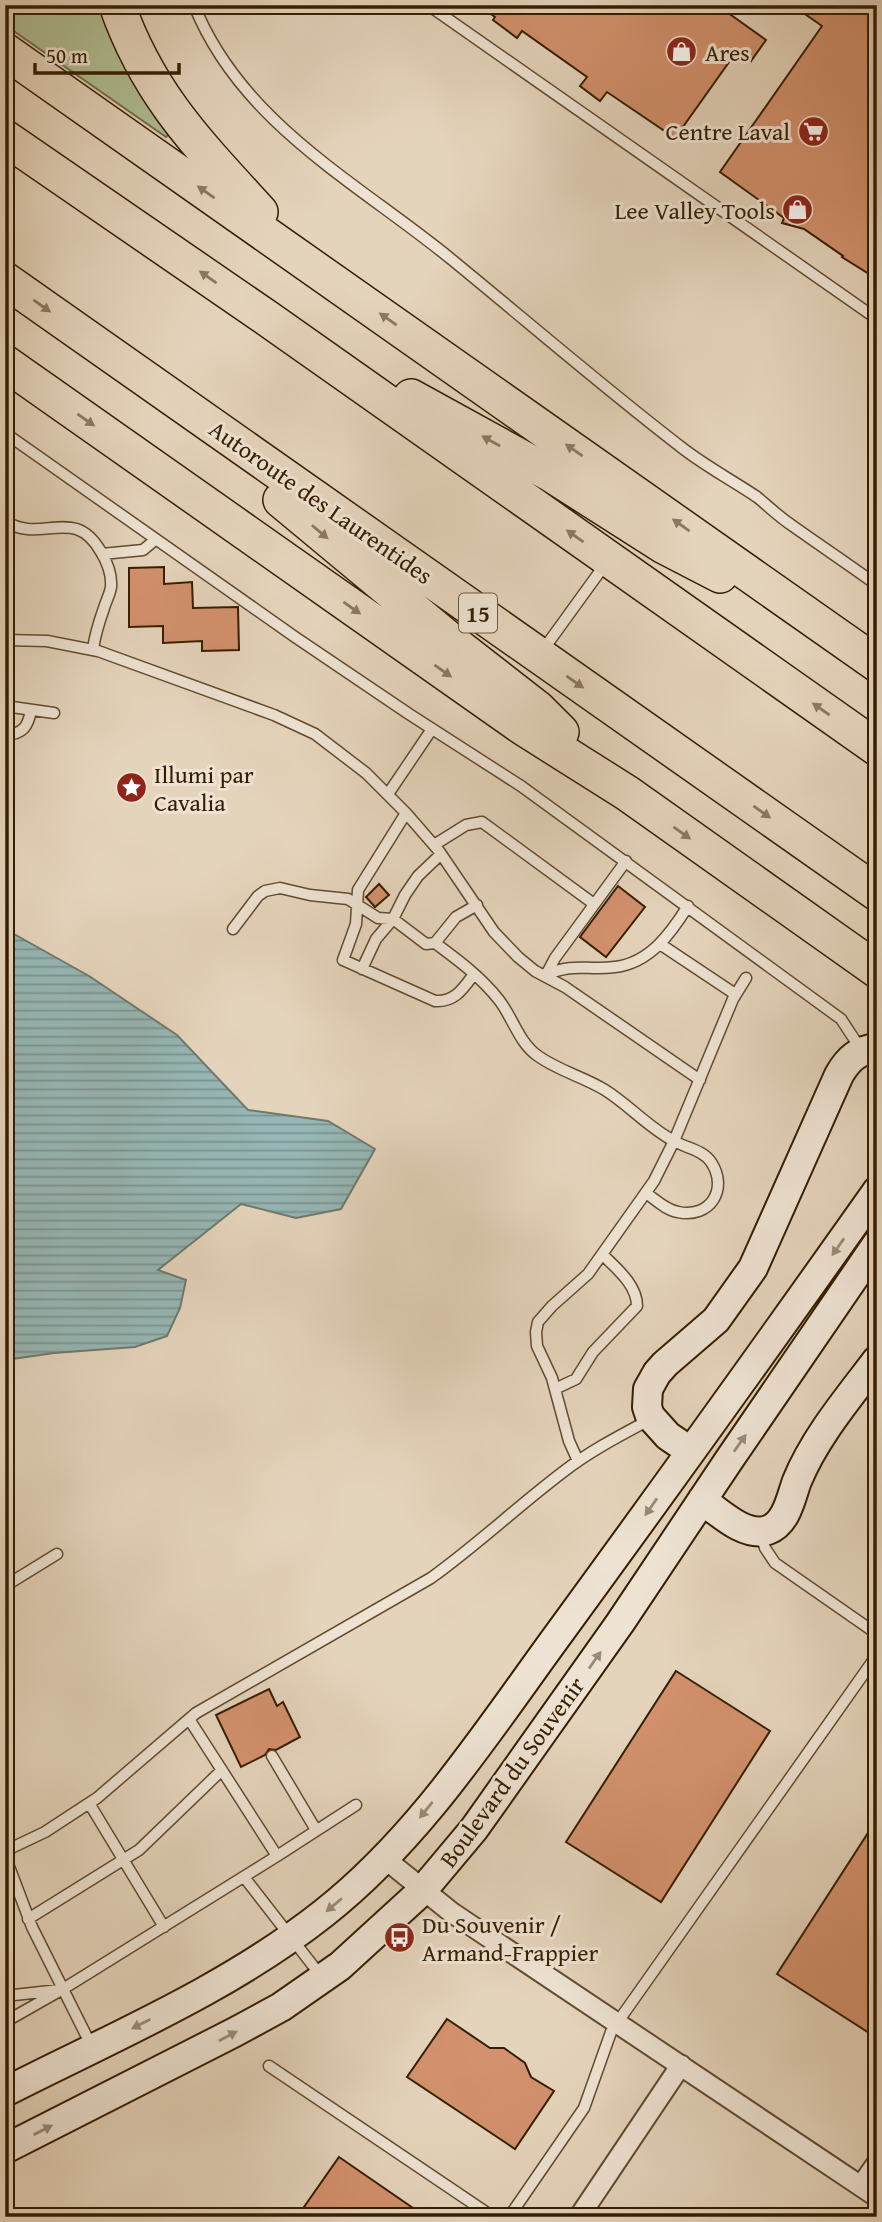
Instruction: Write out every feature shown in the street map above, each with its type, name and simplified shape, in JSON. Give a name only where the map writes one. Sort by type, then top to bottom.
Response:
[{"type":"highway","points":[[117,5],[136,52],[171,111],[303,259]]},
{"type":"highway","points":[[5,51],[877,664]]},
{"type":"highway","points":[[5,138],[264,316],[877,748]]},
{"type":"highway","name":"Autoroute des Laurentides","points":[[5,280],[877,893]]},
{"type":"highway","points":[[264,316],[551,474],[664,546],[823,627]]},
{"type":"highway","points":[[79,332],[452,642],[538,709],[626,793]]},
{"type":"highway","points":[[14,371],[524,728],[626,793],[877,970]]},
{"type":"street","points":[[690,1451],[668,1436],[652,1419],[647,1398],[652,1381],[665,1364],[716,1320],[740,1290],[759,1256],[832,1088],[850,1058],[869,1050]]},
{"type":"street","name":"Boulevard du Souvenir","points":[[5,2092],[228,1978],[290,1938],[334,1904],[384,1858],[425,1811],[500,1715],[877,1191]]},
{"type":"street","name":"Boulevard du Souvenir","points":[[5,2149],[235,2032],[323,1979],[359,1950],[422,1891],[474,1829],[621,1623],[877,1244]]},
{"type":"street","points":[[702,1500],[733,1523],[746,1529],[760,1532],[771,1529],[780,1522],[800,1474],[816,1446],[877,1360]]},
{"type":"street","points":[[384,1858],[422,1891],[869,2191],[877,2164]]},
{"type":"street","points":[[579,2217],[681,2065]]},
{"type":"lane","points":[[194,5],[213,44],[240,83],[265,111],[317,158],[449,257],[682,448],[753,495],[786,522],[877,585]]},
{"type":"lane","points":[[428,5],[877,319]]},
{"type":"lane","points":[[5,433],[155,540],[432,729],[521,786],[841,1019],[869,1050]]},
{"type":"lane","points":[[5,521],[18,528],[27,529],[81,529],[92,538],[110,572],[111,586],[93,649]]},
{"type":"lane","points":[[102,554],[143,550],[155,540]]},
{"type":"lane","points":[[538,656],[608,560]]},
{"type":"lane","points":[[5,640],[47,641],[93,649],[294,723],[334,748],[388,794],[438,849],[506,946],[528,965],[699,1080]]},
{"type":"lane","points":[[5,706],[54,713]]},
{"type":"lane","points":[[5,735],[19,733],[26,728],[31,710]]},
{"type":"lane","points":[[388,794],[432,729]]},
{"type":"lane","points":[[406,813],[358,890],[356,924],[343,960],[435,1001],[456,997],[474,974]]},
{"type":"lane","points":[[362,968],[376,939],[393,919],[418,876],[438,849],[466,825],[482,822],[594,904]]},
{"type":"lane","points":[[545,975],[626,861]]},
{"type":"lane","points":[[233,929],[252,902],[265,891],[281,888],[310,895],[342,898],[378,918],[393,919],[426,944],[435,943],[456,917],[477,905]]},
{"type":"lane","points":[[545,975],[576,966],[615,967],[644,957],[673,930],[688,906]]},
{"type":"lane","points":[[435,943],[474,974],[501,1002],[536,1055],[568,1074],[605,1090],[674,1141],[700,1153],[712,1164],[717,1185],[714,1200],[700,1212],[672,1210],[646,1193]]},
{"type":"lane","points":[[660,944],[736,994]]},
{"type":"lane","points":[[578,1461],[569,1441],[555,1390],[537,1346],[538,1322],[552,1306],[579,1284],[603,1255],[646,1193],[674,1141],[736,994],[746,978]]},
{"type":"lane","points":[[555,1390],[576,1379],[593,1352],[637,1306],[635,1294],[627,1280],[603,1255]]},
{"type":"lane","points":[[93,2048],[28,1919],[5,1854],[89,1803],[189,1719],[431,1578],[578,1461],[652,1419]]},
{"type":"lane","points":[[760,1532],[765,1548],[775,1563],[877,1634]]},
{"type":"lane","points":[[5,1586],[57,1554]]},
{"type":"lane","points":[[509,2217],[584,2108],[611,2032],[877,1655]]},
{"type":"lane","points":[[189,1719],[277,1856]]},
{"type":"lane","points":[[272,1756],[316,1830]]},
{"type":"lane","points":[[28,1919],[149,1842],[222,1770]]},
{"type":"lane","points":[[89,1803],[164,1927]]},
{"type":"lane","points":[[5,2022],[164,1927],[356,1805]]},
{"type":"lane","points":[[244,1877],[323,1979]]},
{"type":"lane","points":[[5,1996],[63,1989]]},
{"type":"lane","points":[[269,2066],[493,2217]]},
{"type":"green space","points":[[5,5],[105,5],[172,131],[166,137],[5,25]]},
{"type":"water","points":[[5,929],[89,976],[177,1035],[248,1110],[328,1121],[375,1149],[341,1209],[296,1218],[241,1204],[158,1270],[186,1280],[180,1308],[167,1336],[135,1347],[5,1360]]},
{"type":"building","name":"Centre Laval","points":[[478,5],[717,5],[766,40],[751,61],[737,51],[675,138],[607,92],[600,101],[580,86],[587,77],[522,31],[517,38]]},
{"type":"building","name":"Centre Laval","points":[[792,5],[877,5],[877,279],[804,229],[782,223],[784,218],[720,172],[822,26]]},
{"type":"building","points":[[164,567],[164,584],[192,582],[193,608],[238,607],[239,650],[202,651],[202,641],[163,643],[163,626],[129,627],[129,568]]},
{"type":"building","points":[[379,884],[389,895],[375,907],[366,897]]},
{"type":"building","points":[[618,886],[645,907],[606,957],[580,937]]},
{"type":"building","points":[[676,1671],[770,1731],[661,1902],[566,1842]]},
{"type":"building","points":[[269,1689],[277,1706],[283,1702],[300,1737],[276,1750],[269,1749],[265,1755],[241,1767],[216,1715]]},
{"type":"building","points":[[877,1819],[877,2038],[777,1974]]},
{"type":"building","points":[[447,2019],[490,2048],[504,2048],[525,2063],[531,2077],[554,2091],[515,2149],[407,2077]]},
{"type":"building","points":[[339,2157],[413,2208],[407,2217],[297,2217]]},
{"type":"place","name":"Ares","points":[[682,52]]},
{"type":"place","name":"Centre Laval","points":[[813,131]]},
{"type":"place","name":"Lee Valley Tools","points":[[798,210]]},
{"type":"place","name":"Illumi par Cavalia","points":[[131,788]]},
{"type":"place","name":"Du Souvenir / Armand-Frappier","points":[[399,1938]]}]
